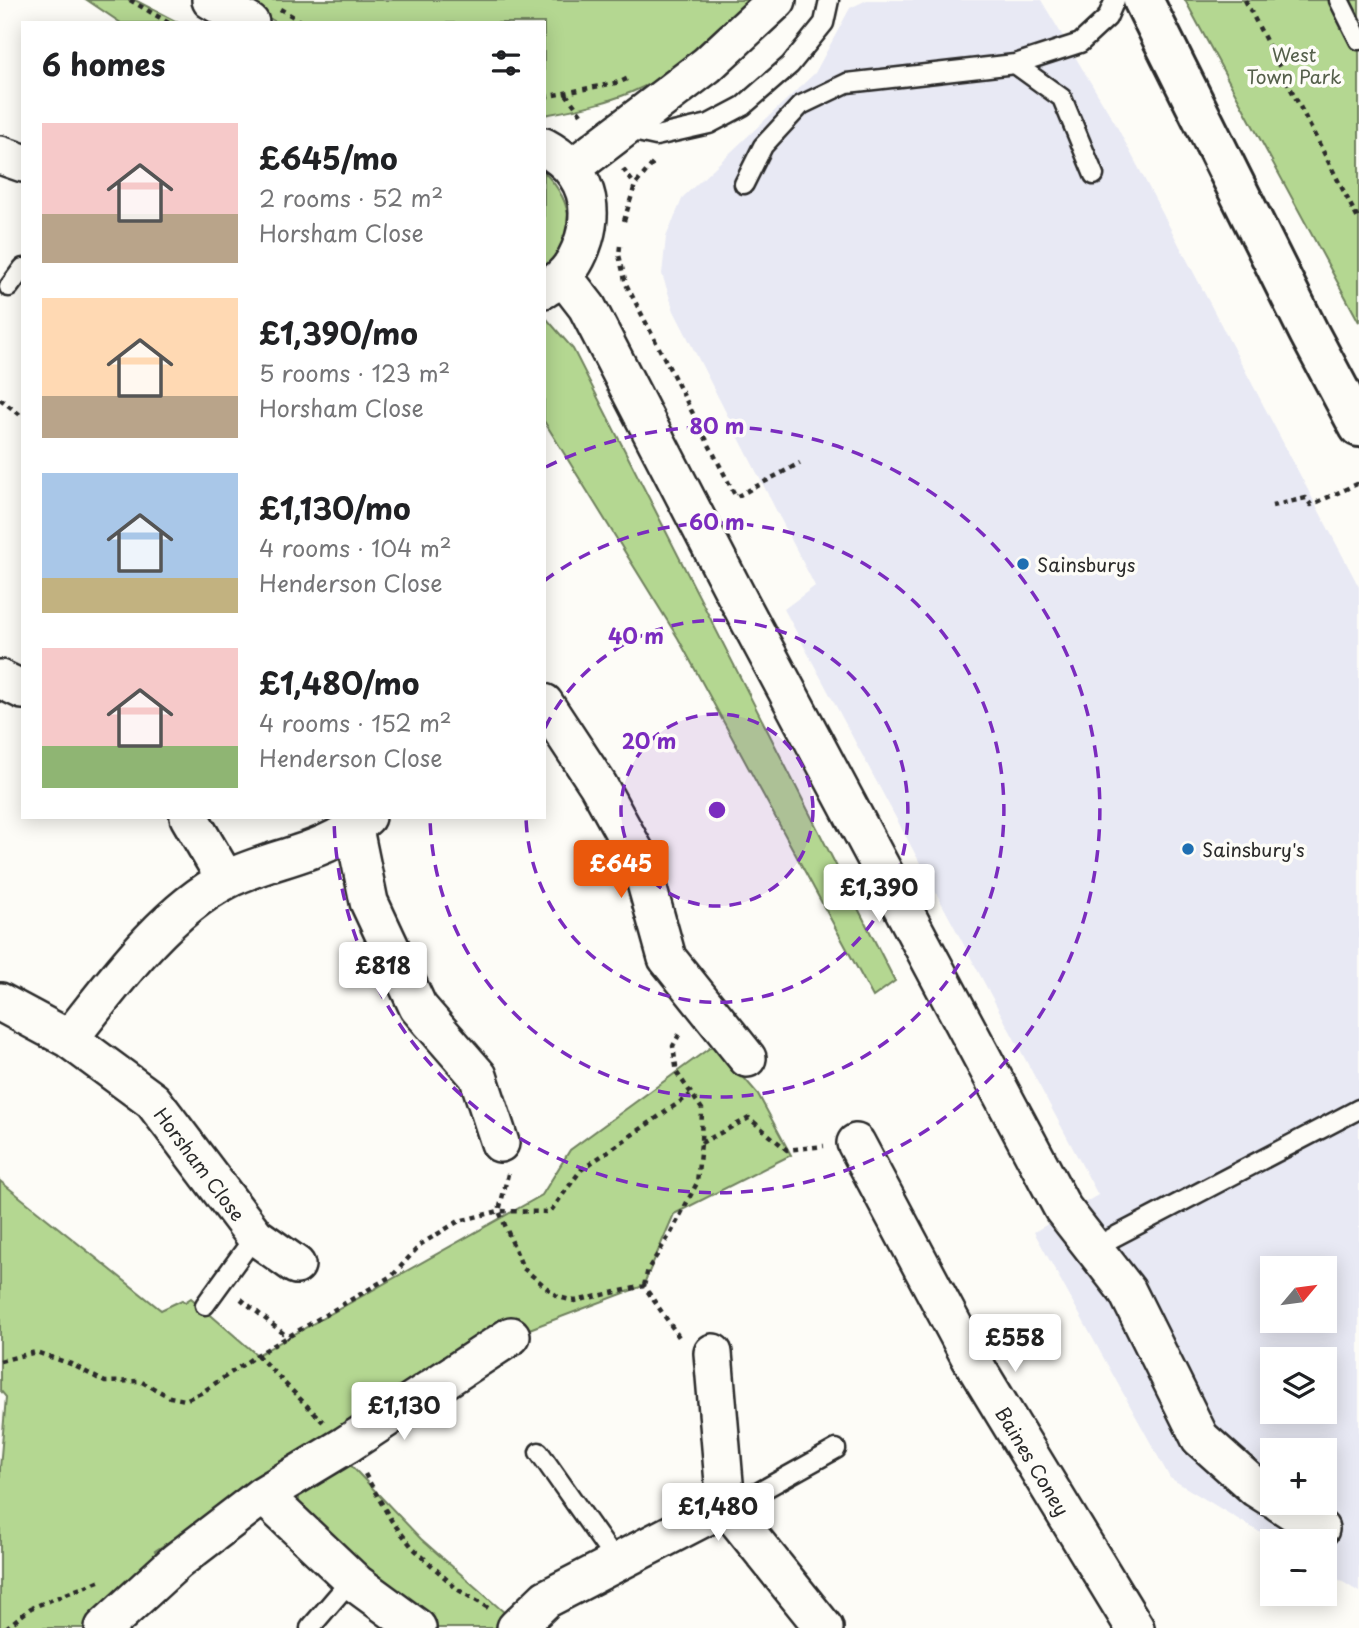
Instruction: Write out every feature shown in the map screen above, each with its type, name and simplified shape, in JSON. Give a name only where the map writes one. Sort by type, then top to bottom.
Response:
[{"type":"main road","points":[[1143,0],[1309,333],[1359,427]]},
{"type":"street","points":[[211,0],[247,21]]},
{"type":"street","points":[[777,0],[707,65],[623,129],[558,157],[581,182],[590,209],[579,254],[554,283],[587,307],[739,601],[1063,1209],[1127,1291],[1200,1438],[1260,1490]]},
{"type":"street","points":[[0,155],[21,162]]},
{"type":"street","points":[[0,679],[21,689]]},
{"type":"street","points":[[546,707],[597,785],[640,861],[667,958],[747,1058]]},
{"type":"street","points":[[190,819],[226,880]]},
{"type":"street","points":[[69,1038],[129,965],[181,911],[226,880],[306,851],[360,823],[369,902],[418,1007],[478,1076],[500,1143]]},
{"type":"street","name":"Horsham Close","points":[[0,1002],[69,1038],[153,1101],[255,1236],[296,1265]]},
{"type":"street","name":"Baines Coney","points":[[856,1143],[970,1357],[1135,1628]]},
{"type":"street","points":[[104,1628],[177,1561],[262,1495],[343,1447],[511,1336]]},
{"type":"street","points":[[713,1353],[726,1506],[824,1628]]},
{"type":"street","points":[[262,1495],[352,1579],[417,1628]]},
{"type":"street","points":[[516,1628],[546,1599],[726,1506]]},
{"type":"street","points":[[1299,1515],[1321,1529]]},
{"type":"lane","points":[[623,129],[656,136],[709,124],[743,106],[790,65],[824,23],[829,0]]},
{"type":"lane","points":[[744,184],[763,146],[801,105],[846,83],[1015,64],[1080,43],[1107,18],[1115,0]]},
{"type":"lane","points":[[1339,0],[1359,40]]},
{"type":"lane","points":[[1015,64],[1062,98],[1094,175]]},
{"type":"lane","points":[[9,287],[21,271]]},
{"type":"lane","points":[[1093,1248],[1359,1109]]},
{"type":"lane","points":[[205,1305],[255,1236]]},
{"type":"lane","points":[[726,1506],[759,1492],[836,1449]]},
{"type":"lane","points":[[539,1452],[617,1563]]},
{"type":"lane","points":[[310,1628],[352,1579]]},
{"type":"path","points":[[130,0],[166,21]]},
{"type":"path","points":[[1245,0],[1359,221]]},
{"type":"path","points":[[546,97],[620,82],[639,73]]},
{"type":"path","points":[[622,227],[635,185],[680,131]]},
{"type":"path","points":[[621,236],[619,255],[626,284],[736,497],[800,463]]},
{"type":"path","points":[[0,399],[21,415]]},
{"type":"path","points":[[1272,506],[1306,498],[1311,505],[1357,484],[1359,487]]},
{"type":"path","points":[[703,1004],[685,1024],[673,1046],[677,1073],[702,1109],[697,1183],[671,1233],[648,1269],[644,1286],[687,1350],[713,1353]]},
{"type":"path","points":[[0,1361],[36,1352],[71,1364],[105,1382],[140,1381],[170,1397],[185,1400],[201,1393],[257,1355],[393,1275],[421,1244],[459,1221],[499,1211],[550,1212],[581,1170],[690,1095]]},
{"type":"path","points":[[701,1143],[749,1118],[787,1150],[856,1143]]},
{"type":"path","points":[[499,1211],[523,1268],[558,1297],[575,1301],[644,1286]]},
{"type":"path","points":[[221,1283],[289,1338]]},
{"type":"path","points":[[257,1355],[368,1477],[391,1520],[412,1546],[457,1589],[516,1628]]},
{"type":"path","points":[[6,1628],[31,1608],[99,1582],[109,1574]]},
{"type":"shaded area","points":[[867,0],[1041,0],[1115,123],[1359,587],[1359,1592],[1337,1578],[1337,1529],[1260,1529],[1260,1532],[1170,1478],[1034,1232],[1098,1195],[784,609],[815,586],[674,311],[662,274],[666,237],[683,197],[815,73],[850,8]]},
{"type":"green space","points":[[87,0],[135,0],[175,21],[118,21]]},
{"type":"green space","points":[[237,0],[754,0],[702,48],[657,80],[607,101],[546,115],[546,21],[274,21]]},
{"type":"green space","name":"West Town Park","points":[[1185,0],[1359,0],[1359,322]]},
{"type":"green space","points":[[546,174],[562,196],[567,208],[567,232],[555,256],[546,266]]},
{"type":"green space","points":[[546,319],[573,349],[895,981],[873,997],[678,638],[546,424]]},
{"type":"green space","points":[[715,1044],[758,1094],[791,1155],[674,1214],[643,1286],[511,1336],[255,1485],[155,1551],[162,1560],[87,1628],[0,1628],[0,1468],[6,1397],[0,1390],[0,1181],[161,1310],[191,1298],[257,1355],[542,1195],[570,1150]]},
{"type":"green space","points":[[341,1455],[421,1539],[522,1628],[435,1628],[299,1506],[299,1488]]},
{"type":"place","name":"Sainsburys","points":[[1023,564]]},
{"type":"place","name":"Sainsbury's","points":[[1188,849]]}]
